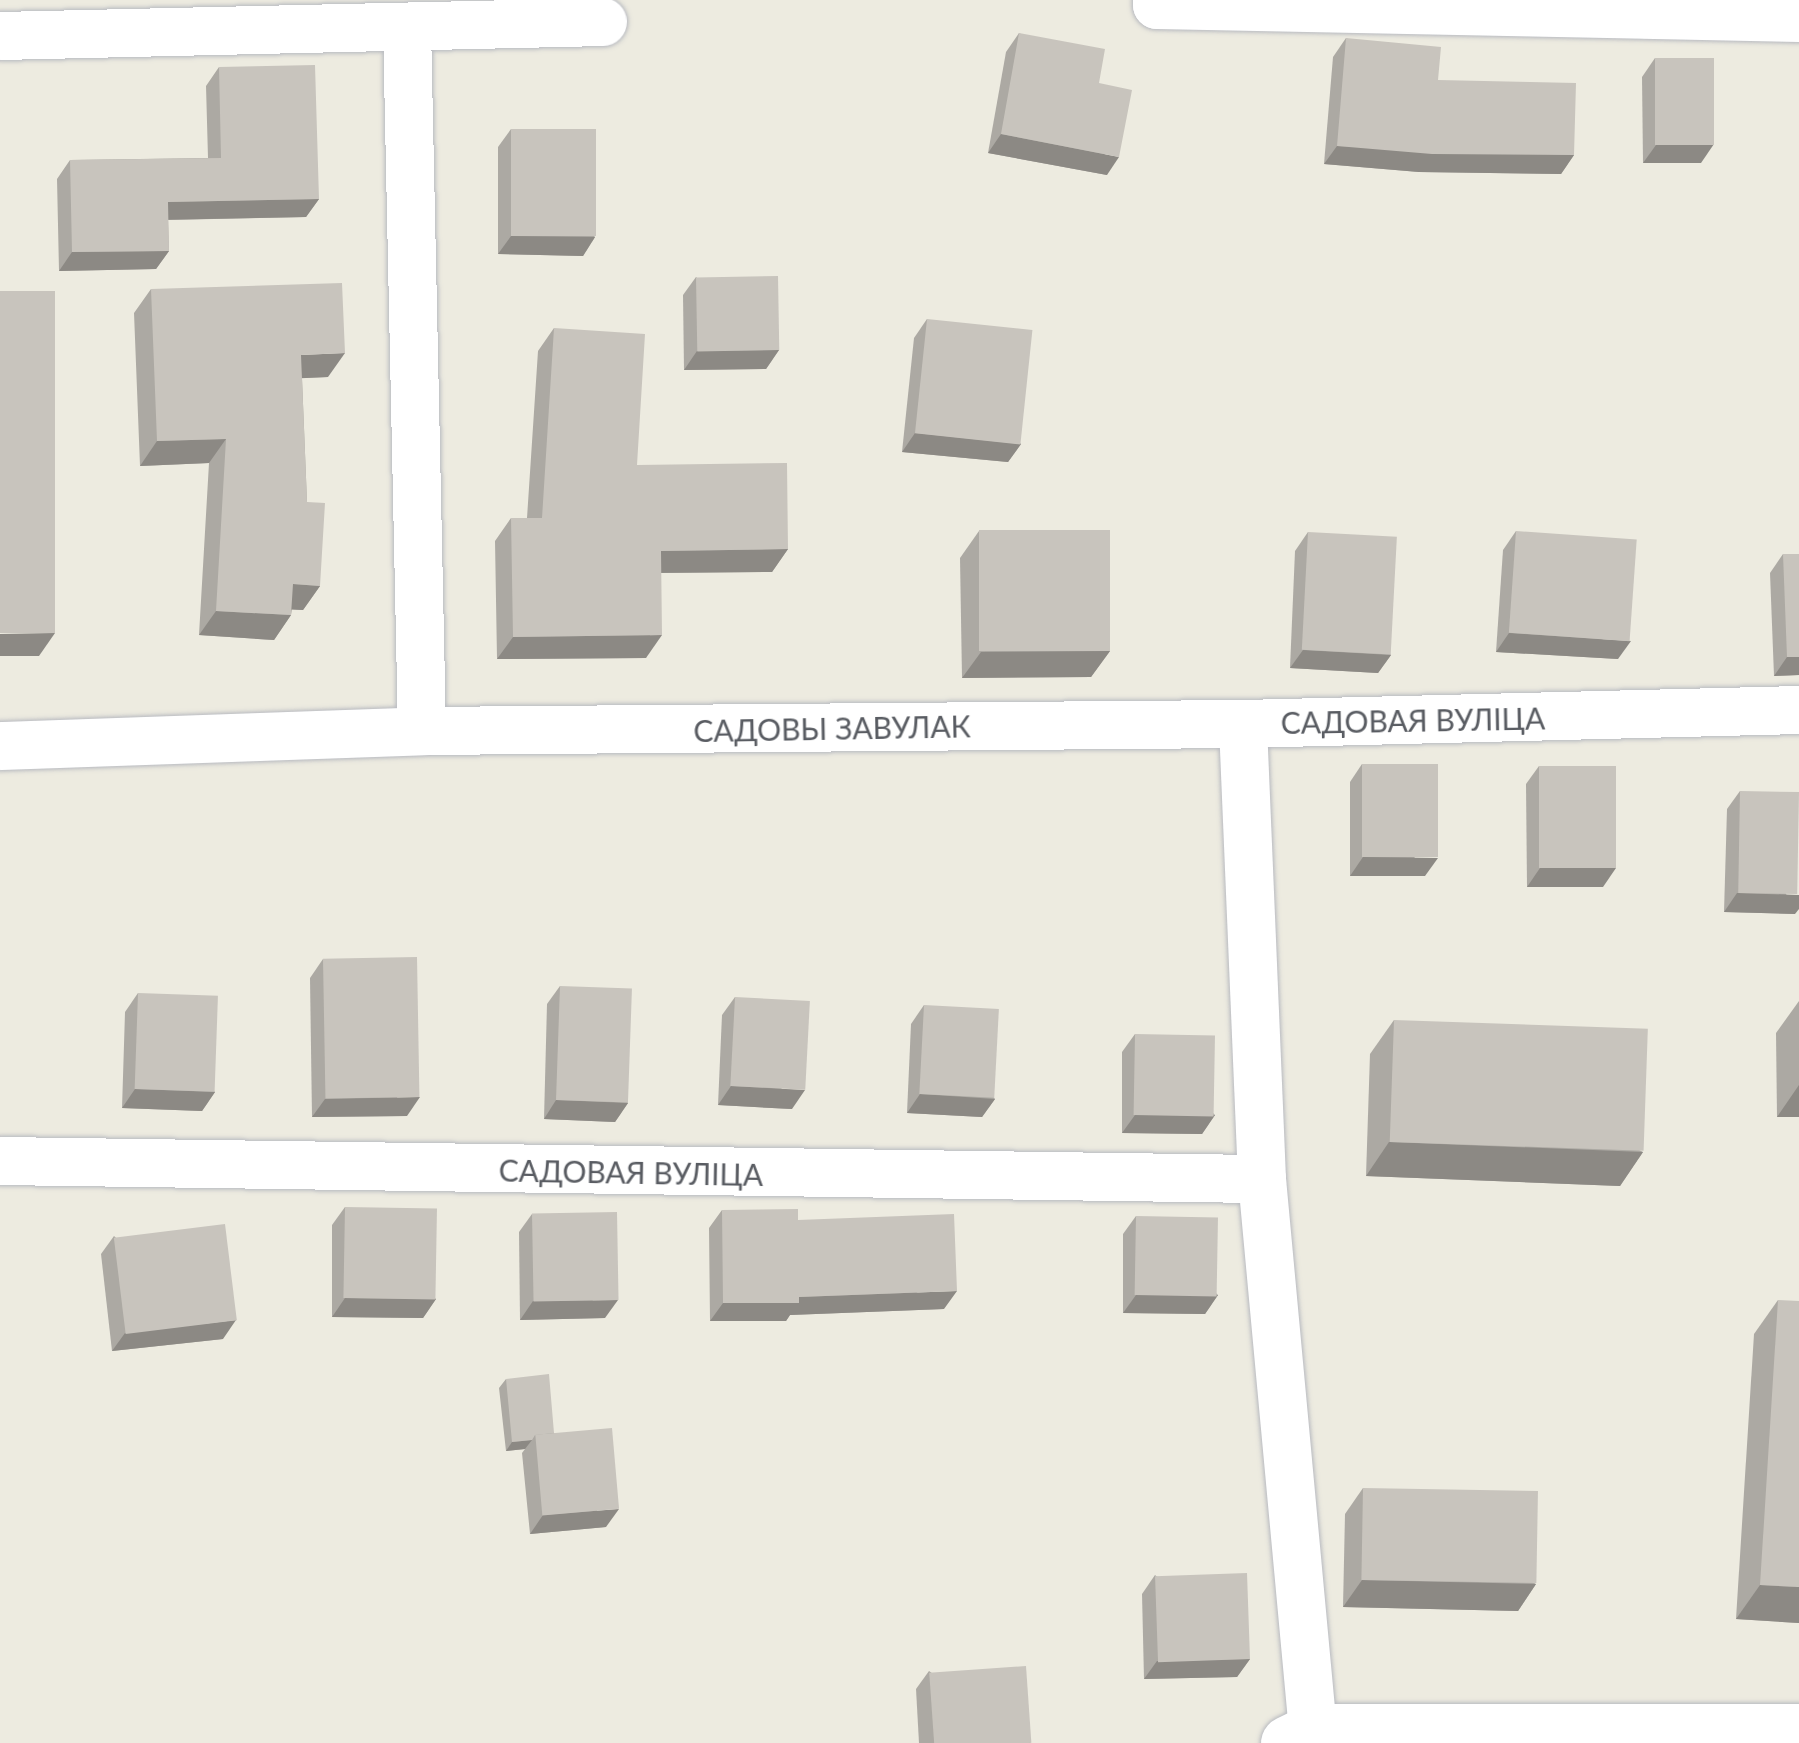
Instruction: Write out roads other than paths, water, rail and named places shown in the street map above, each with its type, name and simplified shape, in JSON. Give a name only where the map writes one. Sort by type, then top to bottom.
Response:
[{"type":"street","points":[[1157,2],[1799,18]]},
{"type":"street","points":[[0,36],[604,22]]},
{"type":"street","points":[[408,27],[422,732]]},
{"type":"street","name":"САДОВАЯ ВУЛІЦА","points":[[1300,1737],[1262,1179],[1243,724],[1799,710]]},
{"type":"street","name":"САДОВЫ ЗАВУЛАК","points":[[0,746],[422,732],[1243,724]]},
{"type":"street","name":"САДОВАЯ ВУЛІЦА","points":[[0,1161],[1262,1179]]},
{"type":"street","points":[[1300,1737],[1799,1731]]}]
